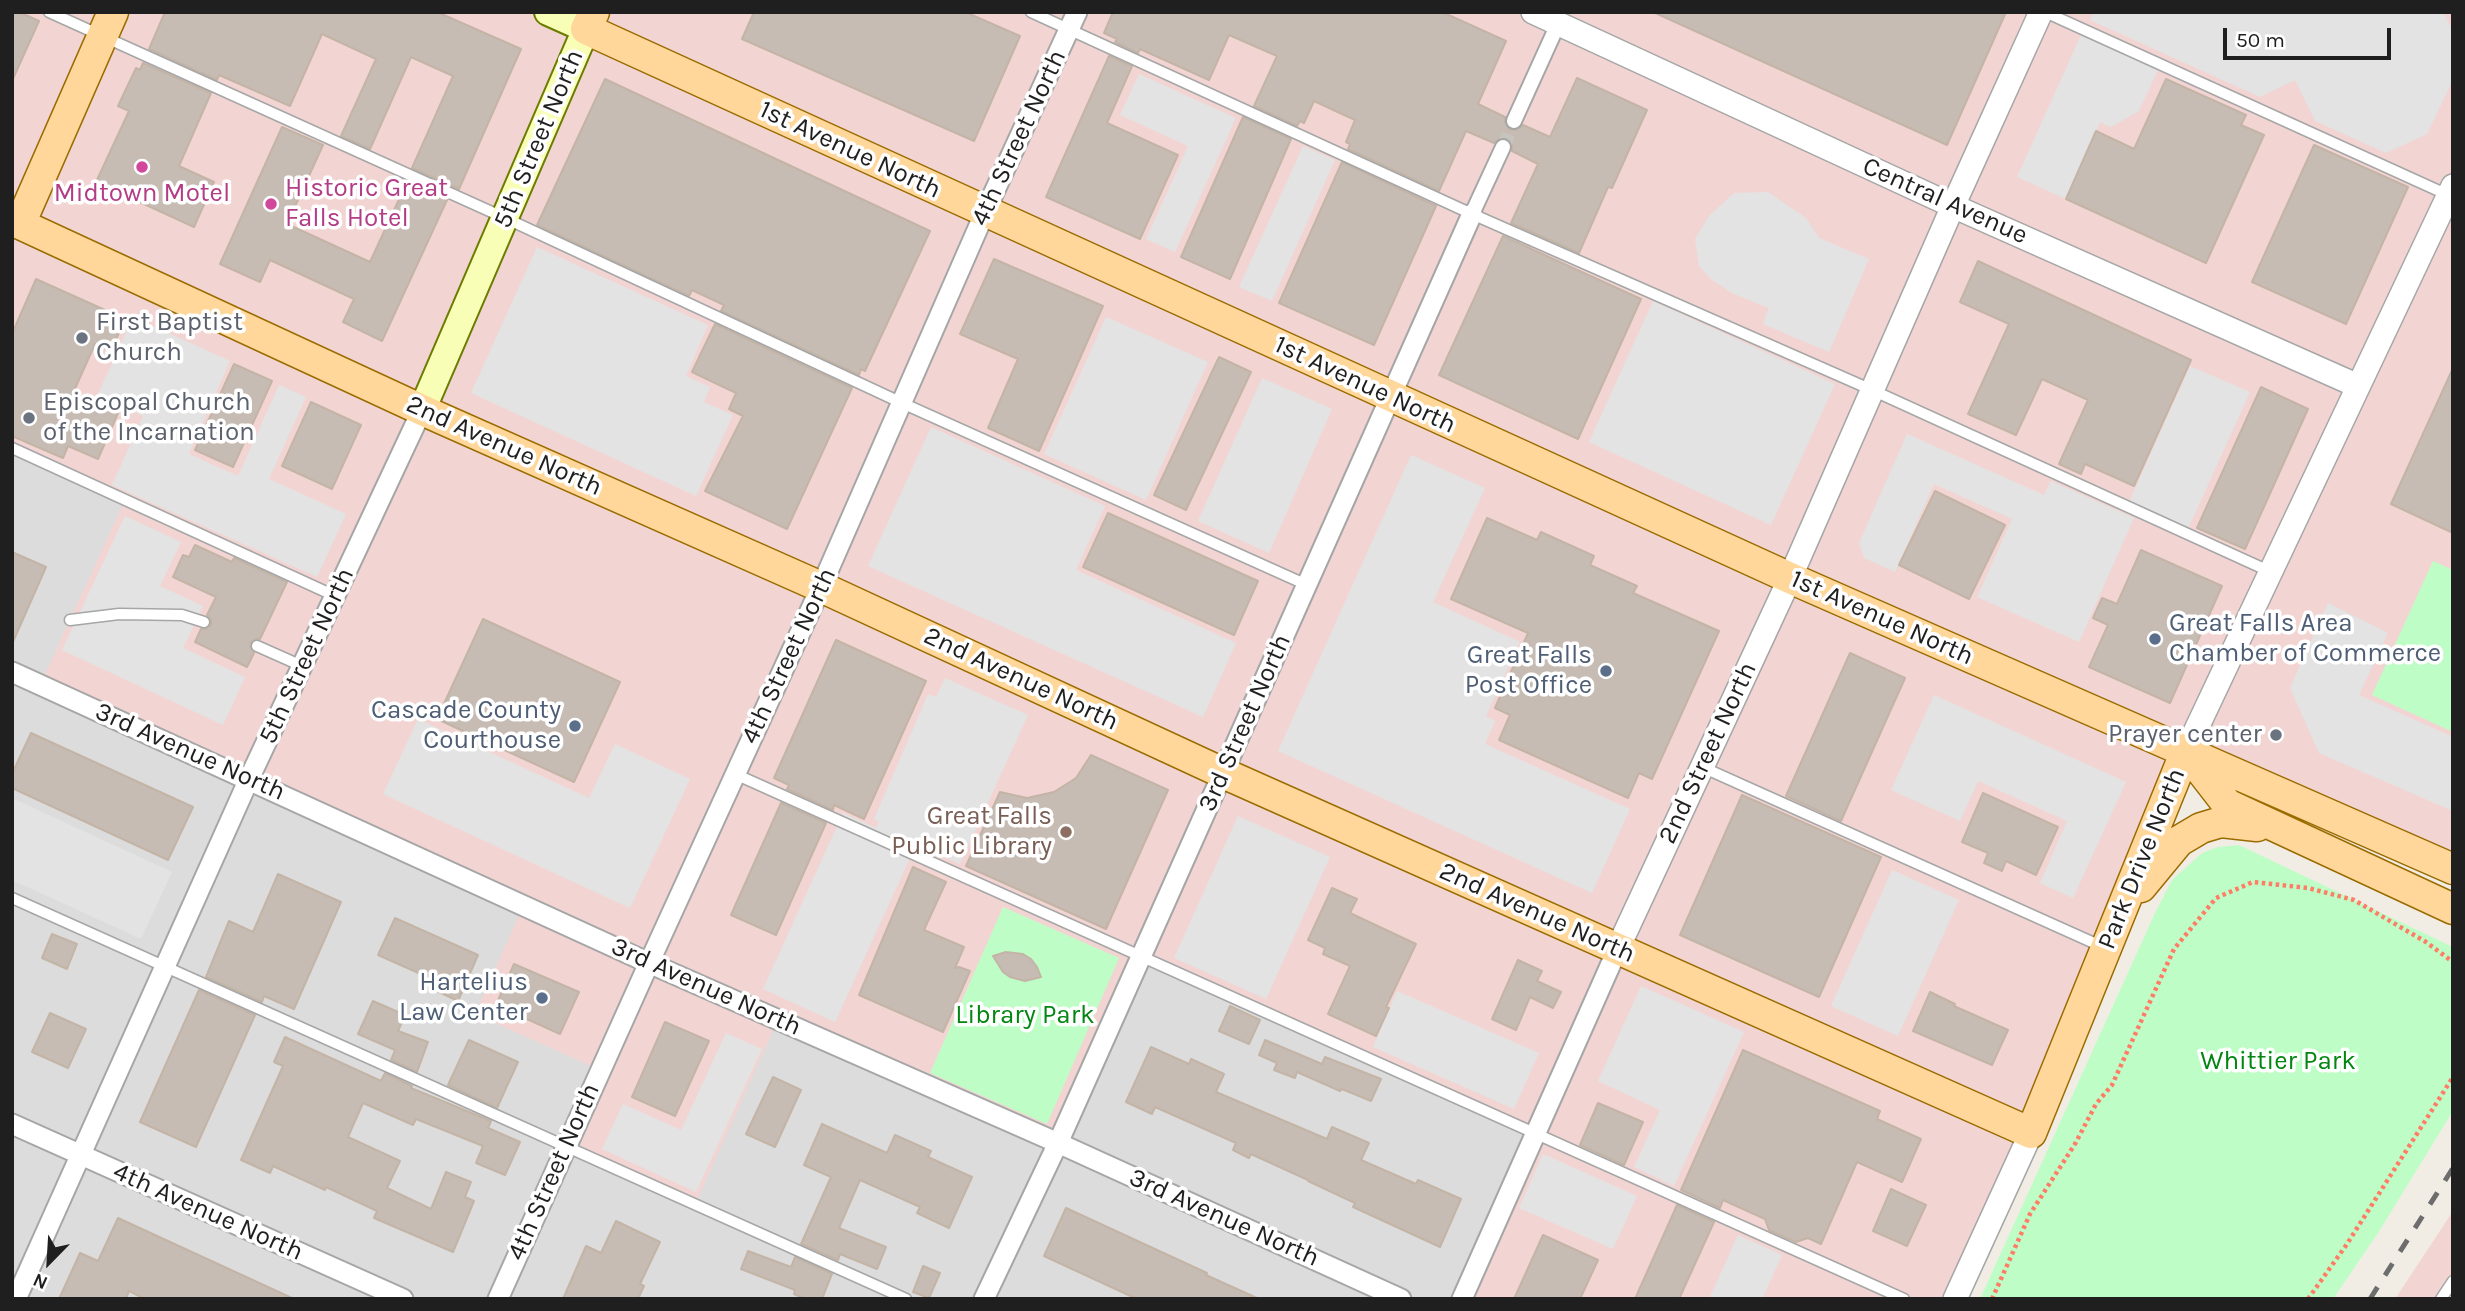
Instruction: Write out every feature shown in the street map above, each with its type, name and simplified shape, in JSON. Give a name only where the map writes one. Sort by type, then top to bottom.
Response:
[{"type":"main road","name":"1st Avenue North","points":[[548,12],[590,21],[985,212],[1390,397],[1790,578],[2453,869]]},
{"type":"main road","name":"5th Street North","points":[[422,410],[590,21]]},
{"type":"main road","points":[[15,228],[108,24]]},
{"type":"main road","name":"2nd Avenue North","points":[[15,228],[821,587],[1223,773],[2031,1133]]},
{"type":"main road","name":"1st Avenue North","points":[[2186,751],[2227,804],[2453,909]]},
{"type":"main road","name":"Park Drive North","points":[[2031,1133],[2186,751]]},
{"type":"main road","points":[[2124,907],[2179,841],[2201,828],[2221,822],[2282,829]]},
{"type":"street","name":"Central Avenue","points":[[1532,12],[1561,18],[1953,206],[2358,386]]},
{"type":"street","name":"2nd Street North","points":[[1462,1299],[1618,948],[1790,578],[1953,206],[2043,12]]},
{"type":"street","points":[[1514,121],[1561,18]]},
{"type":"street","name":"4th Street North","points":[[498,1299],[821,587],[985,212],[1073,21]]},
{"type":"street","name":"3rd Street North","points":[[984,1299],[1058,1143],[1503,147]]},
{"type":"street","name":"Park Drive North","points":[[2186,751],[2451,190]]},
{"type":"street","name":"5th Street North","points":[[16,1299],[249,779],[422,410]]},
{"type":"street","name":"3rd Avenue North","points":[[12,672],[649,963],[1058,1143],[1401,1299]]},
{"type":"street","name":"4th Avenue North","points":[[12,1124],[403,1299]]},
{"type":"street","name":"Park Drive North","points":[[1955,1299],[2031,1133]]},
{"type":"lane","points":[[49,12],[108,24],[505,218],[902,403],[1307,585]]},
{"type":"lane","points":[[1031,12],[1073,21],[1472,214],[1872,390],[2271,572]]},
{"type":"lane","points":[[2043,12],[2451,190]]},
{"type":"lane","points":[[12,448],[335,596]]},
{"type":"lane","points":[[70,620],[119,614],[182,615],[204,622]]},
{"type":"lane","points":[[257,646],[302,666]]},
{"type":"lane","points":[[1702,767],[2107,949]]},
{"type":"lane","points":[[736,774],[1904,1299]]},
{"type":"lane","points":[[12,898],[165,969],[906,1299]]},
{"type":"lane","points":[[2441,1299],[2453,1281]]},
{"type":"path","points":[[2219,734],[2230,732]]},
{"type":"path","points":[[1992,1299],[2030,1214],[2075,1144],[2096,1104],[2112,1085],[2174,949],[2216,898],[2253,882],[2308,888],[2354,900],[2426,942],[2453,962]]},
{"type":"path","points":[[2308,1299],[2347,1244],[2453,1077]]},
{"type":"shaded area","points":[[12,12],[2453,12],[2453,869],[2186,751],[1954,1299],[1462,1299],[1535,1133],[1141,956],[1058,1143],[778,1020],[695,1204],[566,1146],[600,1070],[475,1014],[523,906],[40,685],[125,500],[12,448]]},
{"type":"shaded area","points":[[2094,12],[2443,12],[2453,31],[2453,80],[2427,134],[2386,153],[2315,121],[2295,80],[2260,97],[2090,20]]},
{"type":"shaded area","points":[[2081,35],[2158,70],[2139,111],[2111,127],[2100,122],[2066,199],[2017,177]]},
{"type":"shaded area","points":[[1139,74],[1236,118],[1175,252],[1146,239],[1188,146],[1120,115]]},
{"type":"shaded area","points":[[1303,146],[1335,160],[1272,301],[1239,287]]},
{"type":"shaded area","points":[[1768,192],[1806,218],[1819,238],[1869,259],[1829,352],[1763,324],[1769,308],[1732,293],[1712,280],[1699,266],[1695,239],[1709,216],[1734,193]]},
{"type":"shaded area","points":[[537,247],[708,325],[686,376],[710,387],[704,402],[733,415],[696,496],[471,393]]},
{"type":"shaded area","points":[[1653,301],[1835,384],[1771,525],[1589,442]]},
{"type":"shaded area","points":[[133,317],[230,361],[189,454],[238,476],[279,385],[306,397],[269,479],[346,514],[317,577],[112,485],[143,416],[97,396]]},
{"type":"shaded area","points":[[1106,317],[1208,362],[1146,500],[1044,454]]},
{"type":"shaded area","points":[[2190,366],[2250,392],[2188,529],[2129,502]]},
{"type":"shaded area","points":[[1262,378],[1332,409],[1269,553],[1198,521]]},
{"type":"shaded area","points":[[931,427],[1105,506],[1076,570],[1236,643],[1203,717],[868,566]]},
{"type":"shaded area","points":[[1907,434],[2044,495],[2051,481],[2134,518],[2079,642],[1977,597],[2012,519],[1934,484],[1895,572],[1864,558],[1859,543]]},
{"type":"shaded area","points":[[12,448],[125,499],[778,1020],[1141,956],[1536,1133],[1462,1299],[12,1299]]},
{"type":"shaded area","points":[[1411,455],[1485,488],[1433,602],[1520,642],[1486,716],[1495,721],[1485,744],[1630,809],[1592,893],[1278,751]]},
{"type":"shaded area","points":[[125,516],[181,542],[160,586],[203,606],[183,648],[245,677],[223,725],[62,650]]},
{"type":"shaded area","points":[[2328,603],[2388,633],[2359,695],[2453,737],[2453,811],[2319,753],[2290,688]]},
{"type":"shaded area","points":[[945,678],[1028,715],[960,864],[916,845],[835,1022],[763,989],[843,813],[876,828],[879,822],[874,819],[928,694],[936,697]]},
{"type":"shaded area","points":[[1934,695],[2126,782],[2073,898],[2040,883],[2067,821],[1978,781],[1960,821],[1891,790]]},
{"type":"shaded area","points":[[418,719],[589,798],[615,744],[690,779],[630,908],[383,794]]},
{"type":"shaded area","points":[[12,798],[172,872],[141,939],[12,880]]},
{"type":"shaded area","points":[[1238,816],[1330,857],[1266,999],[1174,958]]},
{"type":"shaded area","points":[[1892,870],[1959,900],[1898,1036],[1831,1006]]},
{"type":"shaded area","points":[[1641,986],[1744,1032],[1674,1186],[1634,1167],[1660,1110],[1598,1081]]},
{"type":"shaded area","points":[[1397,991],[1539,1053],[1514,1109],[1373,1047]]},
{"type":"shaded area","points":[[726,1033],[762,1049],[696,1192],[602,1149],[623,1104],[681,1130]]},
{"type":"shaded area","points":[[1543,1154],[1637,1196],[1613,1249],[1519,1208]]},
{"type":"shaded area","points":[[2453,1211],[2453,1299],[2395,1299]]},
{"type":"shaded area","points":[[1738,1235],[1782,1255],[1762,1299],[1709,1299]]},
{"type":"green space","points":[[2433,561],[2453,570],[2453,732],[2372,695]]},
{"type":"green space","name":"Whittier Park","points":[[2239,845],[2453,947],[2453,1111],[2378,1233],[2333,1299],[1980,1299],[2172,880],[2202,853],[2218,847]]},
{"type":"green space","name":"Library Park","points":[[1003,907],[1119,958],[1047,1124],[930,1073]]},
{"type":"building","points":[[12,12],[19,12],[39,21],[12,81]]},
{"type":"building","points":[[165,12],[437,12],[521,49],[459,189],[412,168],[453,76],[411,57],[370,149],[341,136],[376,59],[322,34],[290,106],[219,75],[217,80],[149,49]]},
{"type":"building","points":[[754,12],[965,12],[1020,36],[974,141],[742,39]]},
{"type":"building","points":[[1113,12],[1442,12],[1506,41],[1478,104],[1505,117],[1509,129],[1516,130],[1523,125],[1550,137],[1577,78],[1647,110],[1612,188],[1608,187],[1579,253],[1511,223],[1538,164],[1512,151],[1508,139],[1501,138],[1494,143],[1466,131],[1439,191],[1348,149],[1350,144],[1346,142],[1355,120],[1314,101],[1304,123],[1300,121],[1297,126],[1254,106],[1277,56],[1229,35],[1209,80],[1140,49],[1138,53],[1115,42],[1117,39],[1104,33]]},
{"type":"building","points":[[1653,12],[2006,12],[1947,145]]},
{"type":"building","points":[[1109,56],[1132,66],[1107,123],[1178,155],[1140,239],[1046,197]]},
{"type":"building","points":[[143,63],[211,93],[179,166],[214,182],[194,227],[96,182],[129,111],[118,106],[136,68],[140,70]]},
{"type":"building","points":[[605,79],[930,231],[865,371],[861,369],[859,375],[721,311],[724,305],[692,290],[689,296],[537,225]]},
{"type":"building","points":[[2166,79],[2246,115],[2241,125],[2264,135],[2206,263],[2066,199],[2096,131],[2134,149]]},
{"type":"building","points":[[1243,117],[1291,139],[1230,279],[1181,257]]},
{"type":"building","points":[[282,127],[323,145],[287,224],[370,262],[407,182],[447,200],[382,341],[343,322],[354,299],[270,260],[260,282],[220,264]]},
{"type":"building","points":[[2314,145],[2408,187],[2346,324],[2252,282]]},
{"type":"building","points":[[1342,162],[1436,206],[1374,345],[1279,303]]},
{"type":"building","points":[[1503,236],[1641,299],[1578,439],[1439,375]]},
{"type":"building","points":[[994,259],[1103,306],[1039,451],[988,428],[1018,359],[960,334]]},
{"type":"building","points":[[1978,261],[2191,360],[2134,486],[2085,464],[2081,474],[2059,464],[2088,400],[2042,379],[2016,435],[1968,414],[2009,324],[1960,302]]},
{"type":"building","points":[[36,279],[125,319],[111,351],[95,344],[73,393],[118,413],[98,459],[68,446],[63,458],[12,436],[12,334]]},
{"type":"building","points":[[715,324],[852,388],[787,529],[705,491],[743,416],[729,409],[736,393],[692,372]]},
{"type":"building","points":[[1219,357],[1251,372],[1186,510],[1154,495]]},
{"type":"building","points":[[234,364],[272,381],[233,467],[195,450]]},
{"type":"building","points":[[2453,368],[2453,533],[2391,504]]},
{"type":"building","points":[[2261,387],[2308,409],[2245,549],[2197,528]]},
{"type":"building","points":[[311,402],[361,425],[332,489],[282,466]]},
{"type":"building","points":[[1935,491],[2005,525],[1969,599],[1899,565]]},
{"type":"building","points":[[1108,513],[1258,581],[1234,635],[1083,567]]},
{"type":"building","name":"Great Falls Post Office","points":[[1487,518],[1537,540],[1541,532],[1594,556],[1590,565],[1637,586],[1633,593],[1719,631],[1652,779],[1639,773],[1628,798],[1499,740],[1510,715],[1495,708],[1528,633],[1451,599]]},
{"type":"building","points":[[195,545],[232,562],[234,558],[287,582],[260,639],[251,642],[250,647],[254,653],[247,667],[195,642],[201,629],[211,625],[207,615],[216,597],[173,577],[183,555],[189,557]]},
{"type":"building","points":[[2141,550],[2222,586],[2170,703],[2089,667],[2108,625],[2093,618],[2102,598],[2117,604]]},
{"type":"building","points":[[12,552],[46,567],[12,644]]},
{"type":"building","points":[[483,619],[620,682],[574,782],[437,719]]},
{"type":"building","points":[[836,640],[926,681],[864,819],[834,805],[833,810],[787,789],[789,785],[774,778]]},
{"type":"building","points":[[1850,653],[1905,678],[1841,821],[1786,796]]},
{"type":"building","points":[[31,733],[193,807],[168,860],[12,788],[12,774]]},
{"type":"building","name":"Great Falls Public Library","points":[[1091,755],[1168,790],[1106,929],[966,866],[1000,792],[1027,798],[1054,792],[1076,778]]},
{"type":"building","points":[[1983,793],[2058,827],[2036,875],[2006,861],[2002,871],[1984,863],[1988,853],[1962,842]]},
{"type":"building","points":[[1742,795],[1881,857],[1819,997],[1680,935]]},
{"type":"building","points":[[781,803],[826,823],[776,935],[731,915]]},
{"type":"building","points":[[913,867],[946,882],[924,930],[964,947],[955,968],[970,971],[943,1032],[859,995]]},
{"type":"building","points":[[278,874],[341,902],[294,1009],[264,996],[262,1002],[206,977],[229,921],[253,932]]},
{"type":"building","points":[[1332,888],[1357,899],[1350,913],[1416,944],[1386,1007],[1389,1008],[1376,1036],[1328,1014],[1350,966],[1323,954],[1325,948],[1308,940]]},
{"type":"building","points":[[395,918],[478,955],[458,1001],[437,991],[441,983],[378,955]]},
{"type":"building","points":[[52,934],[77,944],[67,969],[42,958]]},
{"type":"building","points":[[1006,952],[1023,954],[1031,959],[1041,977],[1025,981],[1003,972],[993,956]]},
{"type":"building","points":[[1518,960],[1542,971],[1537,981],[1561,992],[1553,1008],[1530,997],[1516,1030],[1492,1019]]},
{"type":"building","points":[[514,964],[579,992],[560,1034],[496,1005]]},
{"type":"building","points":[[199,990],[255,1015],[196,1147],[140,1122]]},
{"type":"building","points":[[1930,992],[2008,1030],[1992,1065],[1913,1031]]},
{"type":"building","points":[[373,1001],[405,1015],[398,1031],[428,1042],[417,1072],[391,1060],[395,1050],[358,1034]]},
{"type":"building","points":[[1230,1006],[1260,1020],[1249,1044],[1219,1031]]},
{"type":"building","points":[[50,1013],[86,1029],[68,1068],[32,1052]]},
{"type":"building","points":[[665,1022],[709,1041],[675,1116],[632,1097]]},
{"type":"building","points":[[285,1037],[381,1081],[385,1073],[412,1086],[411,1088],[491,1121],[488,1128],[520,1142],[505,1175],[476,1163],[483,1146],[416,1119],[413,1125],[363,1103],[348,1137],[400,1161],[387,1188],[431,1209],[446,1172],[471,1182],[465,1197],[474,1201],[453,1252],[374,1218],[377,1211],[326,1187],[325,1190],[273,1166],[270,1173],[241,1160],[283,1066],[274,1062]]},
{"type":"building","points":[[469,1040],[518,1062],[497,1108],[448,1085]]},
{"type":"building","points":[[1265,1040],[1322,1064],[1325,1057],[1381,1079],[1371,1101],[1297,1072],[1295,1078],[1274,1070],[1277,1063],[1259,1055]]},
{"type":"building","points":[[1151,1047],[1189,1064],[1191,1059],[1224,1074],[1216,1092],[1327,1139],[1332,1127],[1369,1143],[1361,1160],[1416,1184],[1418,1180],[1461,1199],[1440,1247],[1353,1207],[1355,1203],[1308,1180],[1251,1154],[1249,1158],[1233,1150],[1236,1143],[1155,1107],[1152,1114],[1126,1102]]},
{"type":"building","points":[[1743,1050],[1880,1111],[1877,1119],[1921,1139],[1902,1182],[1857,1162],[1821,1244],[1808,1238],[1796,1242],[1769,1230],[1765,1219],[1723,1200],[1720,1208],[1681,1190]]},
{"type":"building","points":[[773,1077],[801,1090],[775,1147],[746,1134]]},
{"type":"building","points":[[1598,1103],[1643,1122],[1624,1165],[1580,1145]]},
{"type":"building","points":[[822,1124],[887,1153],[895,1135],[931,1151],[928,1157],[972,1177],[949,1228],[917,1213],[920,1207],[860,1180],[839,1228],[886,1247],[877,1269],[840,1254],[838,1260],[801,1244],[831,1177],[804,1165]]},
{"type":"building","points":[[1891,1189],[1926,1205],[1907,1246],[1873,1231]]},
{"type":"building","points":[[1677,1205],[1714,1222],[1679,1299],[1635,1299]]},
{"type":"building","points":[[1066,1208],[1259,1299],[1137,1299],[1044,1256]]},
{"type":"building","points":[[118,1218],[294,1299],[145,1299],[129,1291],[126,1299],[59,1299],[80,1253],[98,1261]]},
{"type":"building","points":[[616,1221],[660,1242],[640,1284],[644,1286],[638,1299],[563,1299],[586,1246],[601,1253]]},
{"type":"building","points":[[1543,1235],[1598,1260],[1580,1299],[1514,1299]]},
{"type":"building","points":[[748,1251],[791,1267],[795,1257],[832,1274],[822,1299],[806,1299],[794,1294],[795,1290],[741,1269]]},
{"type":"building","points":[[923,1266],[940,1273],[929,1298],[913,1292]]},
{"type":"tunnel","points":[[1503,147],[1514,121]]},
{"type":"railway","points":[[2370,1299],[2453,1168]]},
{"type":"place","name":"Midtown Motel","points":[[142,167]]},
{"type":"place","name":"Historic Great Falls Hotel","points":[[271,204]]},
{"type":"place","name":"First Baptist Church","points":[[82,338]]},
{"type":"place","name":"Episcopal Church of the Incarnation","points":[[29,418]]},
{"type":"place","name":"Great Falls Area Chamber of Commerce","points":[[2155,639]]},
{"type":"place","name":"Great Falls Post Office","points":[[1606,671]]},
{"type":"place","name":"Cascade County Courthouse","points":[[575,726]]},
{"type":"place","name":"Prayer center","points":[[2276,735]]},
{"type":"place","name":"Great Falls Public Library","points":[[1066,832]]},
{"type":"place","name":"Hartelius Law Center","points":[[542,998]]}]
